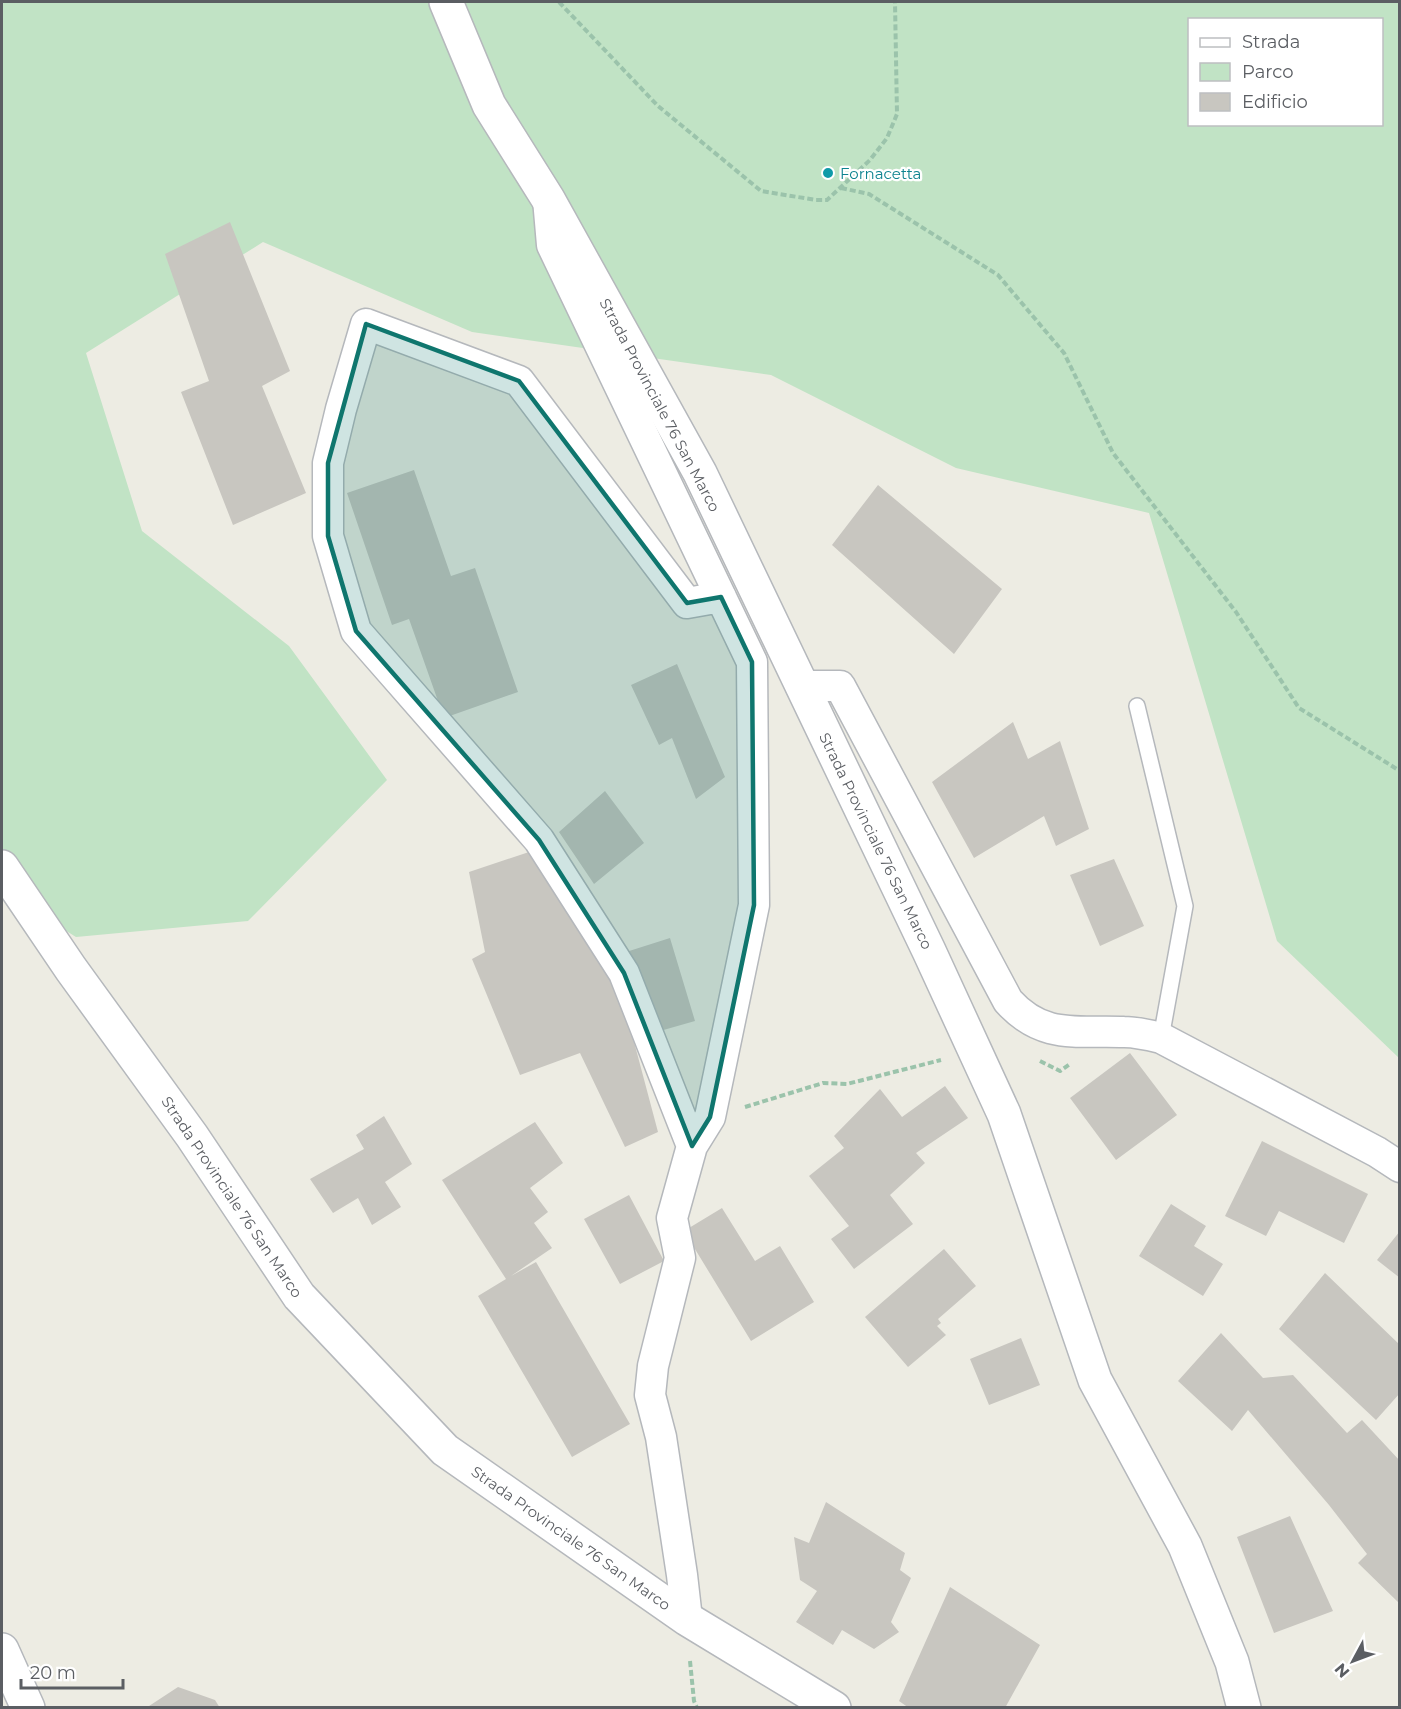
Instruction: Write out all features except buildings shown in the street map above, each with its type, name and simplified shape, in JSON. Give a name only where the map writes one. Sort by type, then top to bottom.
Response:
[{"type":"street","name":"Strada Provinciale 76 San Marco","points":[[446,2],[489,105],[548,199],[700,473],[929,951],[1004,1114],[1095,1380],[1185,1546],[1232,1662],[1244,1707]]},
{"type":"street","points":[[548,199],[552,246],[752,662],[754,905],[710,1117],[692,1146],[672,1218],[680,1258],[652,1366],[650,1395],[661,1437],[687,1619]]},
{"type":"street","points":[[692,1146],[624,973],[539,840],[356,630],[328,536],[328,463],[366,324],[519,381],[687,603],[721,597]]},
{"type":"street","points":[[801,686],[840,686],[1008,1001],[1026,1019],[1049,1029],[1062,1031],[1127,1032],[1161,1038],[1377,1152],[1400,1167]]},
{"type":"street","name":"Strada Provinciale 76 San Marco","points":[[2,867],[71,969],[192,1136],[299,1296],[445,1450],[687,1619],[834,1707]]},
{"type":"street","points":[[2,1650],[28,1707]]},
{"type":"lane","points":[[1137,706],[1185,906],[1161,1038]]},
{"type":"path","points":[[559,2],[658,106],[761,191],[827,200],[870,160],[886,138],[897,114],[895,2]]},
{"type":"path","points":[[841,188],[869,194],[998,275],[1064,353],[1113,453],[1236,612],[1299,708],[1400,771]]},
{"type":"path","points":[[1034,1058],[1060,1071],[1071,1063],[1062,1031]]},
{"type":"path","points":[[710,1117],[823,1083],[847,1084],[975,1051]]},
{"type":"highlighted area","points":[[366,324],[519,381],[687,603],[721,597],[752,662],[754,905],[710,1117],[692,1146],[624,973],[539,840],[356,631],[328,536],[328,463]]},
{"type":"green space","points":[[2,2],[1399,2],[1399,1058],[1277,941],[1149,513],[956,468],[771,375],[472,332],[263,242],[86,353],[142,531],[289,646],[387,780],[248,921],[76,937],[2,891]]},
{"type":"place","name":"Fornacetta","points":[[828,173]]}]
